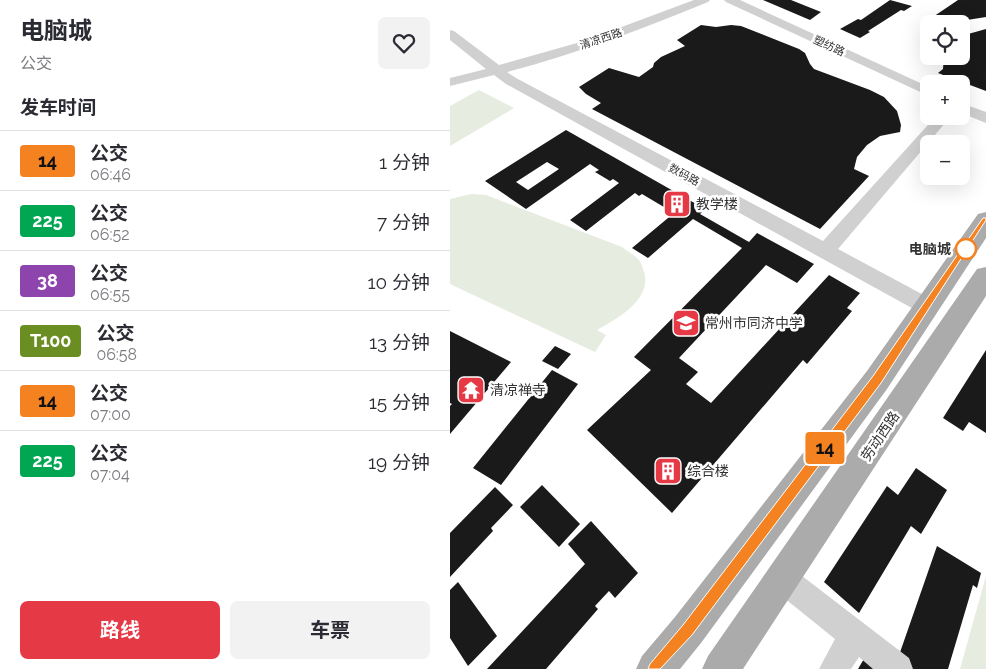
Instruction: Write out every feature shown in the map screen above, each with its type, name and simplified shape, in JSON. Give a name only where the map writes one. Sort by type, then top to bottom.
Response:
[{"type":"main road","points":[[655,669],[688,630],[877,380],[986,220]]},
{"type":"main road","name":"劳动西路","points":[[721,669],[986,276]]},
{"type":"street","name":"清凉西路","points":[[450,82],[634,24],[693,0]]},
{"type":"street","name":"清凉西路","points":[[494,69],[516,66],[602,40],[704,0]]},
{"type":"street","name":"塑纺路","points":[[730,0],[920,88]]},
{"type":"street","name":"数码路","points":[[450,34],[511,81],[926,306]]},
{"type":"street","points":[[970,111],[986,118]]},
{"type":"street","points":[[825,251],[936,125]]},
{"type":"street","points":[[783,579],[898,669]]},
{"type":"street","points":[[834,669],[855,635]]},
{"type":"shaded area","points":[[479,90],[514,108],[450,146],[450,106]]},
{"type":"shaded area","points":[[471,194],[486,195],[622,247],[639,260],[645,279],[644,289],[639,298],[624,314],[597,330],[606,335],[595,352],[450,284],[450,199]]},
{"type":"shaded area","points":[[986,576],[986,669],[960,669]]},
{"type":"building","points":[[763,0],[791,0],[821,12],[810,20]]},
{"type":"building","points":[[890,0],[912,6],[904,11],[901,10],[860,38],[840,29],[858,19],[861,20]]},
{"type":"building","points":[[958,0],[986,0],[986,17],[970,20],[970,15],[936,15]]},
{"type":"building","points":[[701,25],[716,27],[741,26],[799,49],[805,53],[814,69],[884,97],[897,111],[901,125],[900,132],[880,136],[867,145],[857,157],[854,169],[869,176],[820,229],[592,109],[601,103],[586,94],[579,87],[609,68],[639,77],[653,67],[654,63],[661,57],[685,46],[677,40]]},
{"type":"building","points":[[986,29],[986,91],[970,85],[970,75],[943,75],[938,73],[943,69],[943,65],[970,65],[970,33]]},
{"type":"building","points":[[566,130],[705,209],[700,214],[749,242],[757,233],[814,264],[797,283],[766,265],[679,358],[698,372],[686,384],[711,403],[829,275],[860,293],[847,308],[852,311],[807,364],[803,360],[672,513],[587,430],[651,370],[634,357],[742,248],[693,219],[648,258],[632,248],[674,213],[642,194],[639,196],[635,193],[586,231],[570,220],[619,183],[613,179],[610,181],[595,172],[599,170],[590,164],[526,209],[485,181]],"holes":[[[547,162],[559,169],[528,190],[516,182]]]},
{"type":"building","points":[[450,331],[511,362],[450,434],[450,406],[452,404],[450,403]]},
{"type":"building","points":[[555,346],[571,354],[558,369],[542,361]]},
{"type":"building","points":[[986,350],[986,433],[969,422],[963,431],[943,418]]},
{"type":"building","points":[[552,370],[578,384],[501,485],[473,468]]},
{"type":"building","points":[[916,468],[947,490],[921,534],[911,526],[859,613],[824,582],[887,486],[898,495]]},
{"type":"building","points":[[542,485],[580,524],[559,547],[520,507]]},
{"type":"building","points":[[495,487],[513,505],[491,528],[493,531],[450,577],[450,533]]},
{"type":"building","points":[[591,521],[638,573],[615,598],[609,591],[595,606],[598,609],[546,669],[487,669],[585,564],[568,544]]},
{"type":"building","points":[[937,546],[981,573],[977,588],[973,585],[948,669],[909,669],[897,661]]},
{"type":"building","points":[[458,582],[497,636],[468,666],[450,638],[450,590]]},
{"type":"building","points":[[868,652],[887,669],[858,669]]},
{"type":"bus line","name":"14","points":[[655,669],[688,630],[877,380],[986,220]]},
{"type":"place","name":"教学楼","points":[[677,204]]},
{"type":"place","name":"电脑城","points":[[966,249]]},
{"type":"place","name":"常州市同济中学","points":[[686,323]]},
{"type":"place","name":"清凉禅寺","points":[[471,390]]},
{"type":"place","name":"综合楼","points":[[668,471]]}]
